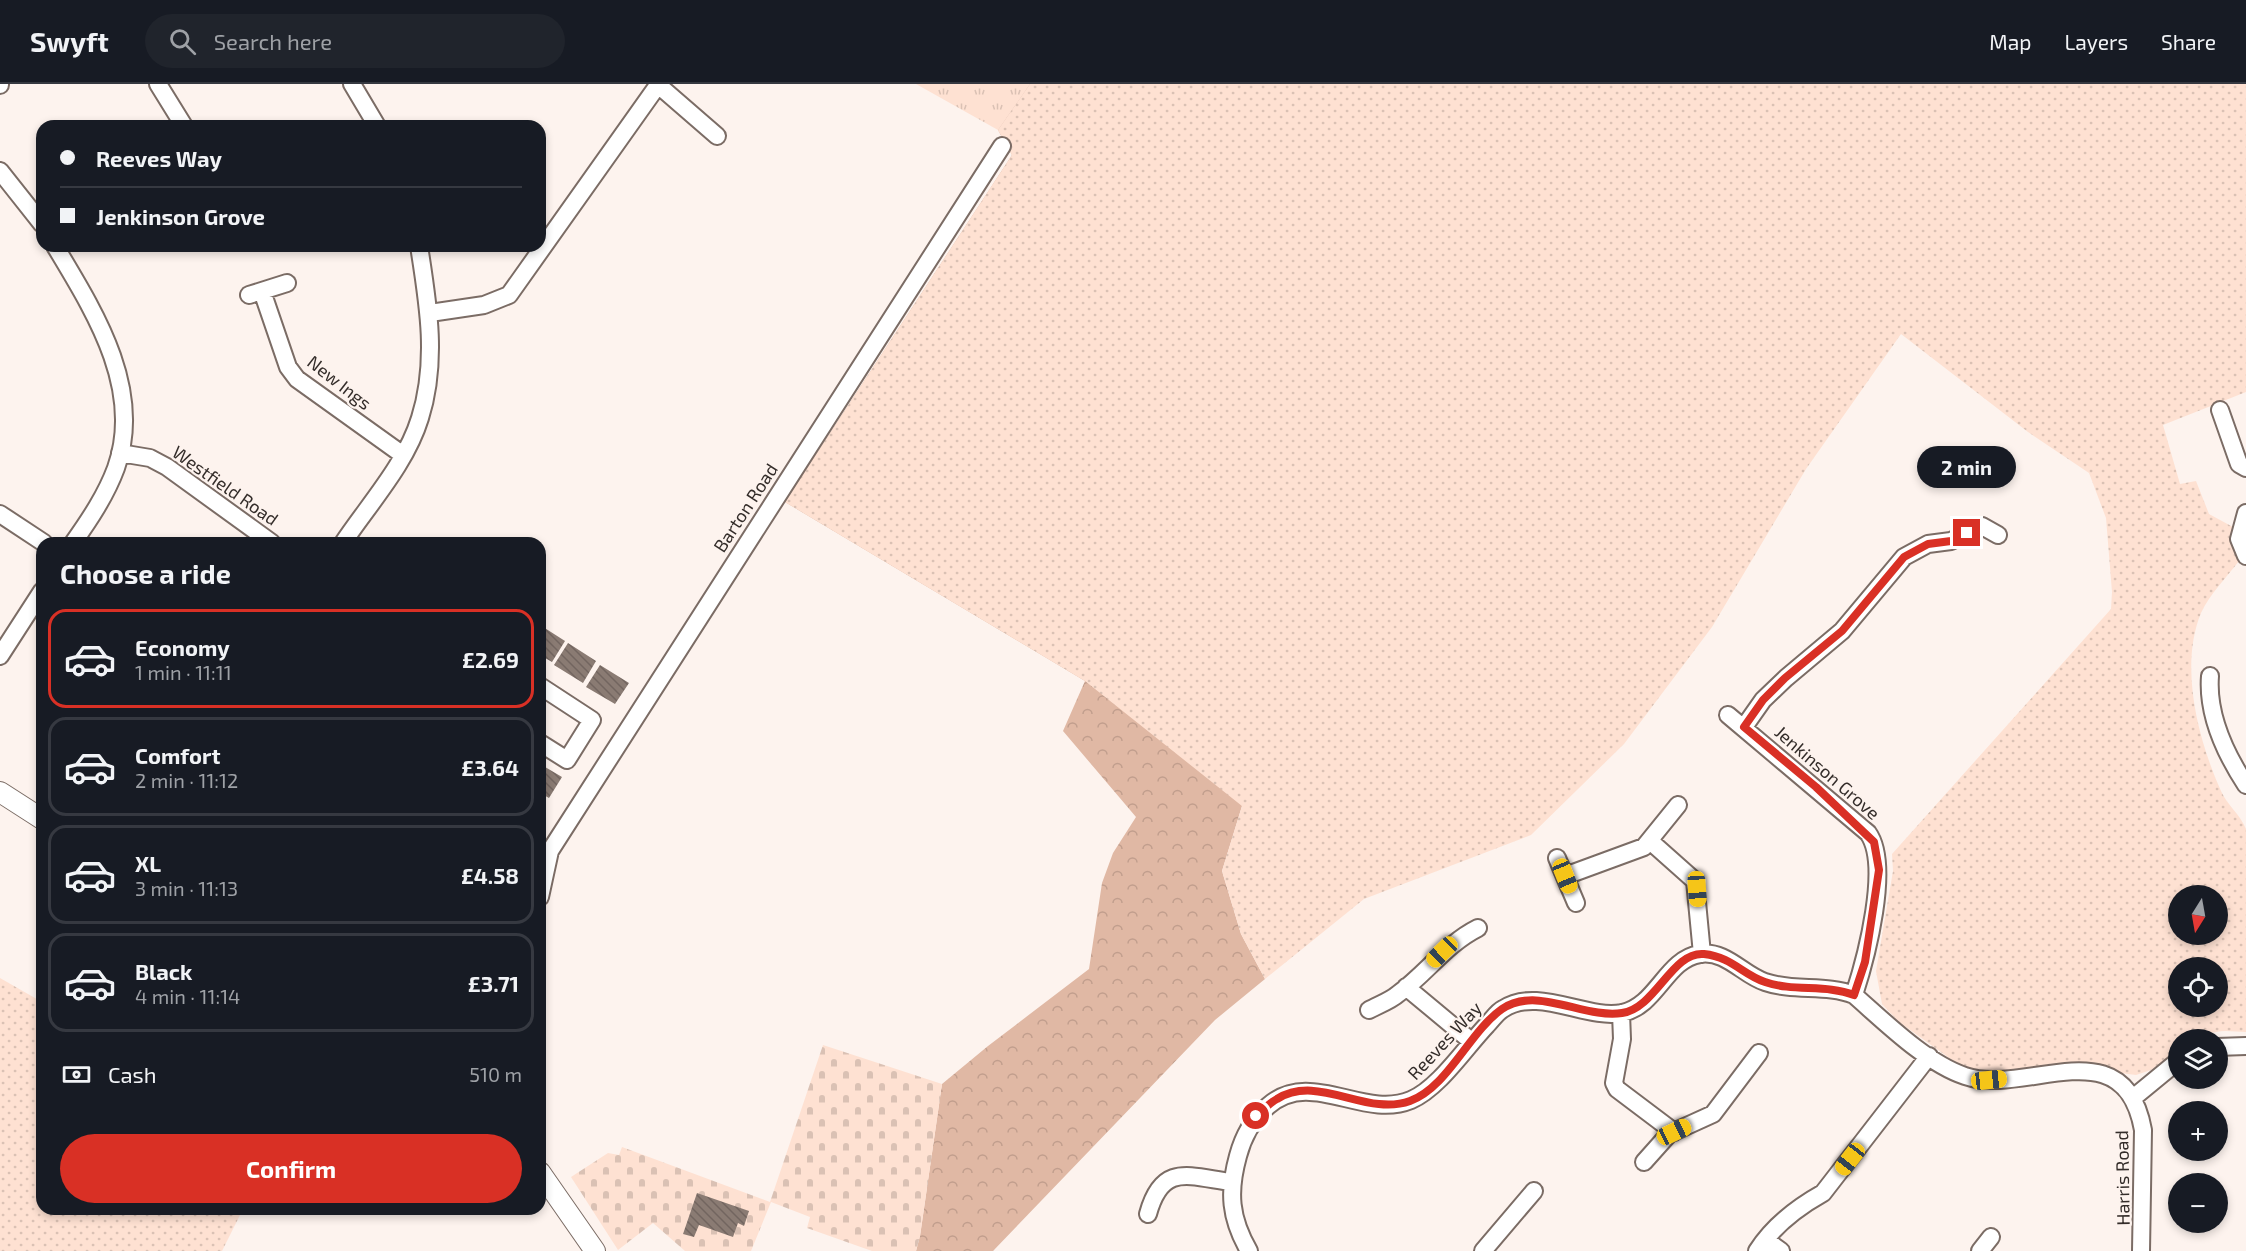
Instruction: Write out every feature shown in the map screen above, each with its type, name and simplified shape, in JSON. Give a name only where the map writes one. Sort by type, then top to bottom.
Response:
[{"type":"street","points":[[158,84],[180,120]]},
{"type":"street","points":[[352,84],[373,120]]},
{"type":"street","points":[[546,243],[658,85],[717,136]]},
{"type":"street","name":"Barton Road","points":[[546,869],[550,851],[1002,146]]},
{"type":"street","points":[[0,171],[36,216]]},
{"type":"street","points":[[58,252],[99,322],[121,384],[125,428],[117,466],[99,505],[77,537]]},
{"type":"street","points":[[347,537],[403,455],[420,419],[430,357],[430,313],[420,252]]},
{"type":"street","points":[[430,313],[484,305],[509,295],[540,252]]},
{"type":"street","name":"New Ings","points":[[287,283],[256,293],[288,367],[297,379],[403,455]]},
{"type":"street","points":[[2220,410],[2240,464],[2246,468]]},
{"type":"street","name":"Westfield Road","points":[[120,453],[150,458],[166,467],[264,537]]},
{"type":"street","points":[[2246,513],[2239,539],[2246,556]]},
{"type":"street","points":[[0,514],[36,538]]},
{"type":"street","points":[[1744,727],[1763,700],[1785,678],[1842,631],[1904,557],[1928,544],[1951,541],[1982,526],[1998,535]]},
{"type":"street","points":[[0,656],[36,600]]},
{"type":"street","points":[[2210,676],[2211,710],[2236,770],[2246,785]]},
{"type":"street","points":[[546,690],[592,720],[567,760],[546,747]]},
{"type":"street","name":"Jenkinson Grove","points":[[1728,715],[1816,787],[1874,842],[1879,870],[1865,962],[1854,995]]},
{"type":"street","points":[[0,792],[36,815]]},
{"type":"street","points":[[1565,876],[1644,847],[1678,805]]},
{"type":"street","points":[[1650,841],[1695,881],[1702,954]]},
{"type":"street","points":[[1557,858],[1576,903]]},
{"type":"street","points":[[1369,1010],[1397,995],[1449,947],[1478,928]]},
{"type":"street","points":[[1674,1132],[1617,1089],[1614,1083],[1622,1039],[1621,1013],[1647,1001],[1687,958],[1702,954],[1728,960],[1764,982],[1792,987],[1841,990],[1854,995],[1929,1056],[1965,1076],[1985,1080],[2090,1070],[2107,1077],[2133,1098],[2168,1069]]},
{"type":"street","points":[[1406,987],[1471,1041]]},
{"type":"street","name":"Reeves Way","points":[[1249,1251],[1232,1204],[1230,1182],[1240,1148],[1256,1116],[1277,1098],[1298,1091],[1324,1092],[1369,1103],[1390,1104],[1408,1101],[1426,1093],[1502,1009],[1526,1000],[1621,1013]]},
{"type":"street","points":[[2228,1047],[2246,1046]]},
{"type":"street","points":[[1644,1161],[1660,1142],[1674,1132],[1713,1114],[1759,1053]]},
{"type":"street","points":[[1782,1251],[1762,1245],[1801,1205],[1823,1193],[1929,1056]]},
{"type":"street","name":"Harris Road","points":[[2133,1098],[2143,1130],[2141,1251]]},
{"type":"street","points":[[1148,1214],[1152,1199],[1167,1179],[1179,1175],[1230,1182]]},
{"type":"street","points":[[546,1181],[595,1251]]},
{"type":"street","points":[[1482,1251],[1534,1191]]},
{"type":"street","points":[[1980,1251],[1991,1237]]},
{"type":"green space","points":[[916,84],[1030,84],[998,130]]},
{"type":"green space","points":[[1030,84],[1242,806],[1222,871],[1241,934],[1265,979],[1215,1020],[993,1251],[916,1251],[942,1084],[1089,969],[1102,883],[1113,853],[1136,817],[1063,731],[1085,681],[785,502],[1012,155],[998,130]]},
{"type":"green space","points":[[1030,84],[2246,84],[2246,392],[2163,425],[2180,484],[2196,481],[2209,514],[2233,527],[2239,561],[2213,593],[2201,613],[2192,656],[2192,679],[2194,703],[2205,749],[2224,796],[2246,829],[2246,1032],[2228,1031],[2228,1029],[2168,1029],[2168,1058],[2151,1070],[2136,1075],[2120,1073],[2090,1062],[2033,1069],[1981,1071],[1959,1065],[1899,1022],[1882,1004],[1876,971],[1893,871],[1892,854],[2111,609],[2112,592],[2106,518],[2089,473],[2028,432],[1901,334],[1806,469],[1712,627],[1624,744],[1531,835],[1364,899],[1265,979],[1241,934],[1222,871],[1242,806],[1085,681],[785,502],[1012,155],[998,130]]},
{"type":"green space","points":[[0,978],[36,999],[36,1215],[240,1215],[222,1251],[0,1251]]},
{"type":"green space","points":[[823,1045],[942,1084],[916,1251],[872,1251],[807,1228],[810,1217],[771,1202],[751,1251],[685,1251],[653,1223],[618,1250],[571,1177],[608,1153],[619,1155],[622,1147],[770,1202]]},
{"type":"building","points":[[546,629],[565,641],[552,662],[546,658]]},
{"type":"building","points":[[568,643],[596,661],[583,683],[554,665]]},
{"type":"building","points":[[600,665],[629,683],[615,704],[586,687]]},
{"type":"building","points":[[546,768],[562,777],[549,798],[546,796]]},
{"type":"building","points":[[697,1193],[749,1211],[744,1226],[738,1223],[733,1237],[699,1225],[694,1237],[683,1234]]},
{"type":"route","points":[[1256,1116],[1277,1098],[1298,1091],[1324,1092],[1369,1103],[1390,1104],[1408,1101],[1426,1093],[1502,1009],[1526,1000],[1621,1013],[1647,1001],[1687,958],[1702,954],[1728,960],[1764,982],[1792,987],[1841,990],[1854,995],[1865,962],[1879,870],[1874,842],[1868,833],[1744,727],[1763,700],[1785,678],[1842,631],[1904,557],[1928,544],[1951,541],[1967,533]]}]
